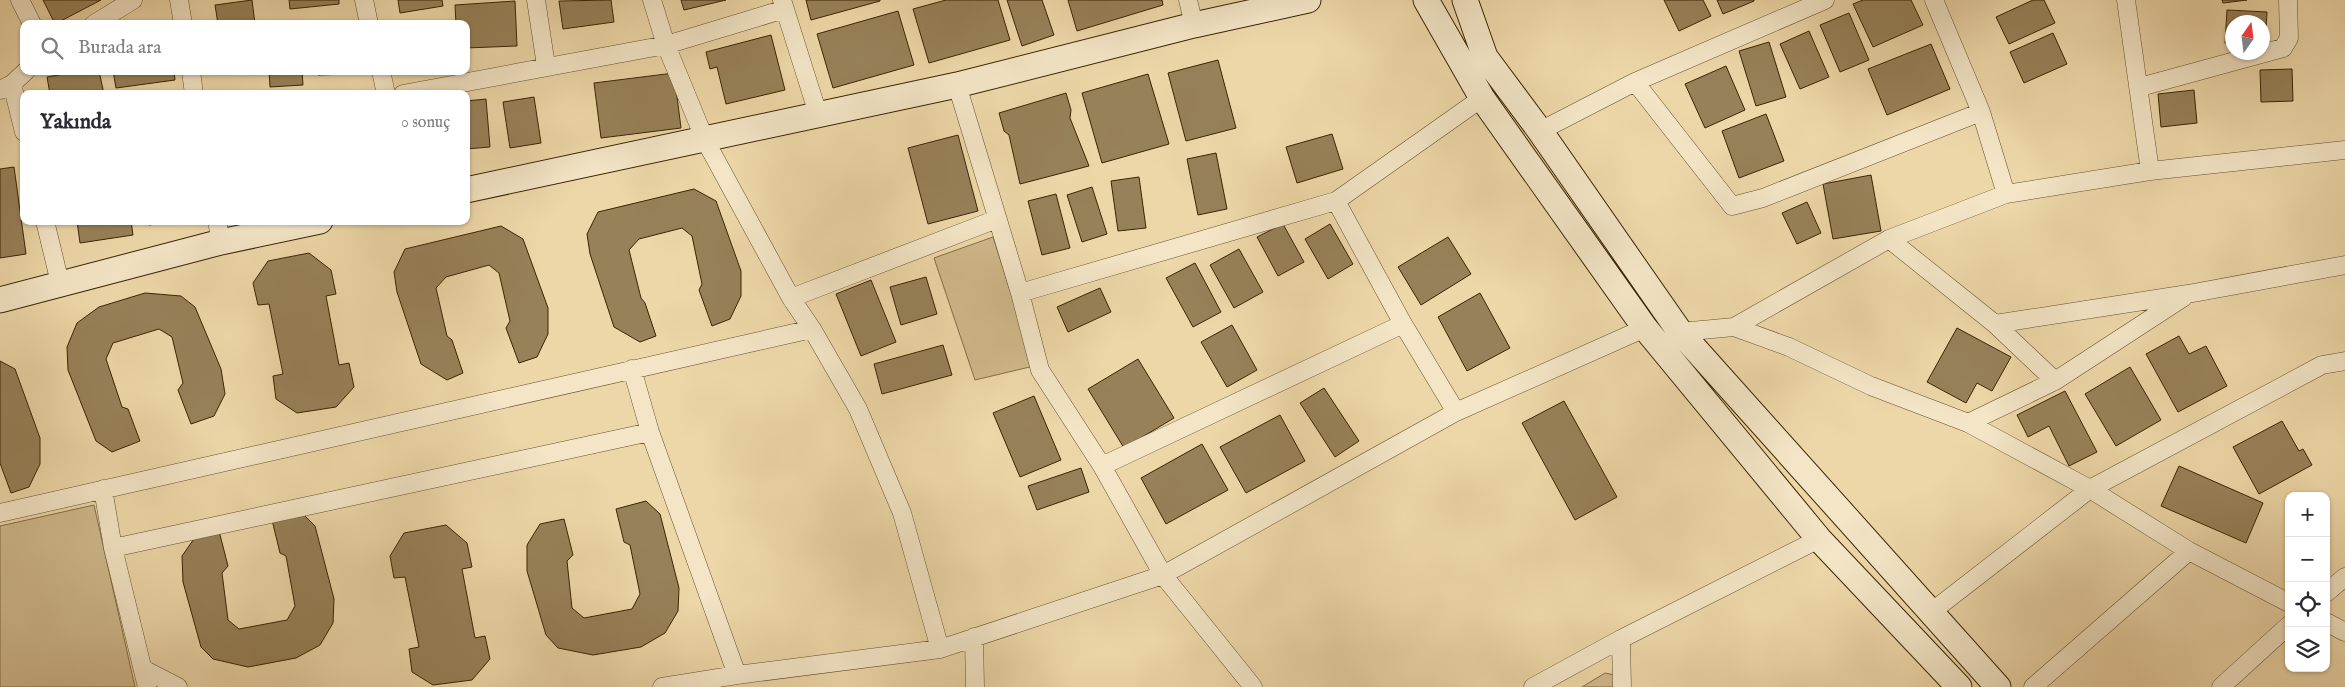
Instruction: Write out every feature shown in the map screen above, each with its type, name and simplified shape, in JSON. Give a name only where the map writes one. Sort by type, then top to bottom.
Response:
[{"type":"street","points":[[20,0],[30,20]]},
{"type":"street","points":[[100,20],[133,0]]},
{"type":"street","points":[[179,0],[182,20]]},
{"type":"street","points":[[364,0],[369,20]]},
{"type":"street","points":[[536,0],[546,66]]},
{"type":"street","points":[[652,0],[666,45],[706,140],[791,298],[812,329],[858,409],[902,514],[940,648]]},
{"type":"street","points":[[1188,0],[1194,25]]},
{"type":"street","points":[[470,189],[957,86],[1277,4],[1308,0]]},
{"type":"street","points":[[1426,0],[1482,98],[1645,328],[1819,538],[1959,687]]},
{"type":"street","points":[[1465,0],[1485,57],[1540,131],[1680,332],[1998,687]]},
{"type":"street","points":[[1540,131],[1635,82],[1825,0]]},
{"type":"street","points":[[1934,0],[1981,112],[2006,194]]},
{"type":"street","points":[[2126,0],[2140,87],[2150,171]]},
{"type":"street","points":[[2140,87],[2283,48],[2289,38],[2288,0]]},
{"type":"street","points":[[424,90],[666,45],[784,5],[818,114]]},
{"type":"street","points":[[20,122],[6,87],[21,75]]},
{"type":"street","points":[[192,75],[193,90]]},
{"type":"street","points":[[382,75],[385,90]]},
{"type":"street","points":[[1635,82],[1732,206],[1763,198],[1981,112]]},
{"type":"street","points":[[957,86],[1020,293],[1040,370],[1102,466],[1163,575],[1254,687]]},
{"type":"street","points":[[1020,293],[1336,201],[1482,98]]},
{"type":"street","points":[[1680,332],[1734,327],[1889,239],[2006,194],[2150,171],[2345,150]]},
{"type":"street","points":[[1336,201],[1403,324],[1456,412]]},
{"type":"street","points":[[791,298],[997,219]]},
{"type":"street","points":[[46,225],[60,283]]},
{"type":"street","points":[[0,300],[60,283],[219,232],[283,225]]},
{"type":"street","points":[[1889,239],[1995,324],[2055,381]]},
{"type":"street","points":[[1995,324],[2188,294],[2345,266]]},
{"type":"street","points":[[1968,423],[2055,381],[2188,294]]},
{"type":"street","points":[[1102,466],[1403,324]]},
{"type":"street","points":[[1734,327],[1789,347],[1871,386],[1968,423],[2090,490],[2188,551],[2285,601]]},
{"type":"street","points":[[662,687],[940,648],[1163,575],[1456,412],[1645,328]]},
{"type":"street","points":[[0,513],[812,329]]},
{"type":"street","points":[[1930,613],[2090,490],[2322,365],[2345,361]]},
{"type":"street","points":[[632,369],[650,432],[737,675]]},
{"type":"street","points":[[113,548],[650,432]]},
{"type":"street","points":[[103,489],[113,548],[147,687]]},
{"type":"street","points":[[1533,687],[1621,639],[1819,538]]},
{"type":"street","points":[[2033,687],[2188,551]]},
{"type":"street","points":[[2330,590],[2345,577]]},
{"type":"street","points":[[2330,624],[2345,632]]},
{"type":"street","points":[[2220,687],[2287,627]]},
{"type":"street","points":[[974,637],[975,687]]},
{"type":"street","points":[[1621,639],[1622,687]]},
{"type":"street","points":[[143,669],[178,687]]},
{"type":"shaded area","points":[[993,237],[1034,366],[975,380],[934,258]]},
{"type":"shaded area","points":[[94,505],[135,687],[0,687],[0,526]]},
{"type":"shaded area","points":[[1605,673],[1615,675],[1615,687],[1582,687]]},
{"type":"building","points":[[43,0],[101,0],[63,20],[53,20]]},
{"type":"building","points":[[252,0],[254,20],[217,20],[215,5]]},
{"type":"building","points":[[289,0],[339,0],[339,4],[290,9]]},
{"type":"building","points":[[398,0],[442,0],[443,6],[400,13]]},
{"type":"building","points":[[611,0],[614,22],[563,29],[559,1]]},
{"type":"building","points":[[681,0],[726,0],[684,10]]},
{"type":"building","points":[[806,0],[880,0],[880,1],[811,20]]},
{"type":"building","points":[[946,0],[998,0],[1010,40],[929,63],[913,9]]},
{"type":"building","points":[[1007,0],[1042,0],[1054,35],[1022,46]]},
{"type":"building","points":[[1068,0],[1162,0],[1163,5],[1077,31]]},
{"type":"building","points":[[1664,0],[1703,0],[1711,16],[1679,31]]},
{"type":"building","points":[[1717,0],[1754,0],[1754,1],[1723,14]]},
{"type":"building","points":[[1863,0],[1911,0],[1923,25],[1873,47],[1853,4]]},
{"type":"building","points":[[2033,0],[2044,0],[2055,23],[2009,44],[1996,17]]},
{"type":"building","points":[[2222,0],[2247,0],[2223,3]]},
{"type":"building","points":[[515,1],[517,46],[470,48],[470,20],[456,20],[455,5]]},
{"type":"building","points":[[2227,10],[2267,12],[2267,15],[2227,15]]},
{"type":"building","points":[[898,11],[914,65],[833,88],[817,34]]},
{"type":"building","points":[[1849,13],[1869,60],[1840,72],[1820,25]]},
{"type":"building","points":[[1809,31],[1829,77],[1800,89],[1780,44]]},
{"type":"building","points":[[2053,33],[2067,64],[2024,83],[2010,52]]},
{"type":"building","points":[[771,35],[785,90],[726,104],[717,67],[710,69],[706,52]]},
{"type":"building","points":[[1769,42],[1786,97],[1756,106],[1739,51]]},
{"type":"building","points":[[1931,44],[1950,89],[1887,115],[1868,69]]},
{"type":"building","points":[[1218,60],[1236,128],[1186,141],[1168,73]]},
{"type":"building","points":[[1726,66],[1745,110],[1705,128],[1685,84]]},
{"type":"building","points":[[2292,69],[2293,101],[2261,102],[2260,70]]},
{"type":"building","points":[[674,73],[681,128],[601,138],[594,83]]},
{"type":"building","points":[[1148,74],[1169,144],[1102,163],[1082,93]]},
{"type":"building","points":[[58,75],[100,75],[103,90],[49,90],[47,77]]},
{"type":"building","points":[[114,75],[174,75],[175,80],[116,88]]},
{"type":"building","points":[[269,75],[302,75],[303,85],[270,87]]},
{"type":"building","points":[[2194,90],[2197,123],[2161,127],[2158,94]]},
{"type":"building","points":[[1066,93],[1071,110],[1070,118],[1089,166],[1020,184],[1009,135],[1004,131],[999,113]]},
{"type":"building","points":[[534,97],[541,143],[510,148],[503,102]]},
{"type":"building","points":[[486,99],[490,147],[470,149],[470,101]]},
{"type":"building","points":[[1766,114],[1784,161],[1739,178],[1722,131]]},
{"type":"building","points":[[1332,134],[1343,169],[1297,183],[1286,147]]},
{"type":"building","points":[[958,135],[978,211],[928,224],[908,148]]},
{"type":"building","points":[[1216,153],[1227,209],[1198,215],[1187,159]]},
{"type":"building","points":[[14,167],[20,225],[22,225],[26,254],[0,258],[0,169]]},
{"type":"building","points":[[1871,175],[1881,231],[1833,239],[1823,184]]},
{"type":"building","points":[[1139,177],[1146,228],[1118,231],[1111,181]]},
{"type":"building","points":[[1092,187],[1107,234],[1082,242],[1067,195]]},
{"type":"building","points":[[694,189],[716,201],[741,271],[741,296],[730,319],[712,326],[699,290],[702,284],[692,236],[682,228],[639,239],[629,250],[641,298],[645,303],[656,336],[640,342],[614,327],[590,254],[587,234],[598,212]]},
{"type":"building","points":[[1056,194],[1070,248],[1042,255],[1028,201]]},
{"type":"building","points":[[1807,202],[1821,233],[1797,244],[1782,213]]},
{"type":"building","points":[[1283,224],[1304,262],[1278,276],[1257,237]]},
{"type":"building","points":[[1330,224],[1353,264],[1328,279],[1305,239]]},
{"type":"building","points":[[78,225],[132,225],[133,235],[80,243]]},
{"type":"building","points":[[501,226],[523,239],[548,308],[548,334],[537,357],[519,363],[506,328],[510,321],[499,273],[489,265],[446,277],[436,288],[447,336],[452,340],[463,373],[447,380],[421,364],[397,292],[394,272],[405,249]]},
{"type":"building","points":[[1448,237],[1471,274],[1421,305],[1398,267]]},
{"type":"building","points":[[1239,249],[1263,292],[1234,308],[1210,265]]},
{"type":"building","points":[[309,253],[331,270],[336,294],[326,296],[339,365],[349,363],[354,387],[336,407],[297,413],[276,399],[273,376],[283,374],[269,304],[258,305],[253,283],[268,261]]},
{"type":"building","points":[[1195,263],[1221,312],[1193,327],[1166,278]]},
{"type":"building","points":[[926,277],[937,314],[901,325],[890,287]]},
{"type":"building","points":[[871,280],[896,342],[861,356],[836,294]]},
{"type":"building","points":[[1100,288],[1111,312],[1068,332],[1057,307]]},
{"type":"building","points":[[145,293],[181,296],[195,307],[221,369],[225,394],[214,416],[191,424],[178,390],[183,383],[172,337],[159,329],[113,343],[106,359],[122,407],[128,409],[140,441],[112,452],[96,441],[68,370],[67,347],[77,323],[99,307]]},
{"type":"building","points":[[1480,293],[1510,348],[1467,371],[1438,317]]},
{"type":"building","points":[[1232,325],[1257,370],[1227,387],[1201,342]]},
{"type":"building","points":[[1957,328],[2011,357],[1992,391],[1977,383],[1966,403],[1927,382]]},
{"type":"building","points":[[2179,336],[2189,354],[2206,346],[2227,386],[2178,412],[2146,354]]},
{"type":"building","points":[[943,345],[952,375],[882,394],[874,364]]},
{"type":"building","points":[[1138,359],[1174,418],[1124,448],[1088,389]]},
{"type":"building","points":[[0,361],[15,369],[40,438],[40,464],[29,487],[11,493],[0,463]]},
{"type":"building","points":[[2130,367],[2161,420],[2116,446],[2085,394]]},
{"type":"building","points":[[1324,388],[1359,441],[1335,457],[1300,403]]},
{"type":"building","points":[[2065,391],[2097,452],[2069,466],[2049,426],[2028,437],[2017,415]]},
{"type":"building","points":[[1034,396],[1061,460],[1020,477],[993,413]]},
{"type":"building","points":[[1564,401],[1617,497],[1575,520],[1522,423]]},
{"type":"building","points":[[1280,415],[1305,461],[1246,493],[1220,447]]},
{"type":"building","points":[[2282,421],[2299,451],[2303,449],[2312,465],[2259,494],[2233,447]]},
{"type":"building","points":[[1202,444],[1228,490],[1166,524],[1141,478]]},
{"type":"building","points":[[2179,466],[2263,503],[2246,543],[2161,506]]},
{"type":"building","points":[[1081,468],[1089,492],[1037,510],[1028,486]]},
{"type":"building","points":[[646,501],[660,514],[679,588],[678,611],[665,633],[641,647],[593,655],[558,648],[546,635],[527,571],[527,545],[540,524],[564,519],[573,555],[567,561],[572,608],[584,618],[632,609],[640,594],[630,545],[624,542],[616,509]]},
{"type":"building","points":[[301,512],[315,526],[334,599],[333,623],[320,645],[296,658],[248,667],[213,659],[201,647],[183,582],[182,556],[196,536],[219,531],[228,566],[222,573],[228,620],[239,629],[287,620],[295,606],[286,556],[280,553],[272,520]]},
{"type":"building","points":[[446,525],[467,543],[472,567],[462,569],[475,638],[485,636],[490,659],[472,680],[433,685],[412,672],[409,649],[419,647],[405,577],[394,578],[390,556],[404,533]]}]
